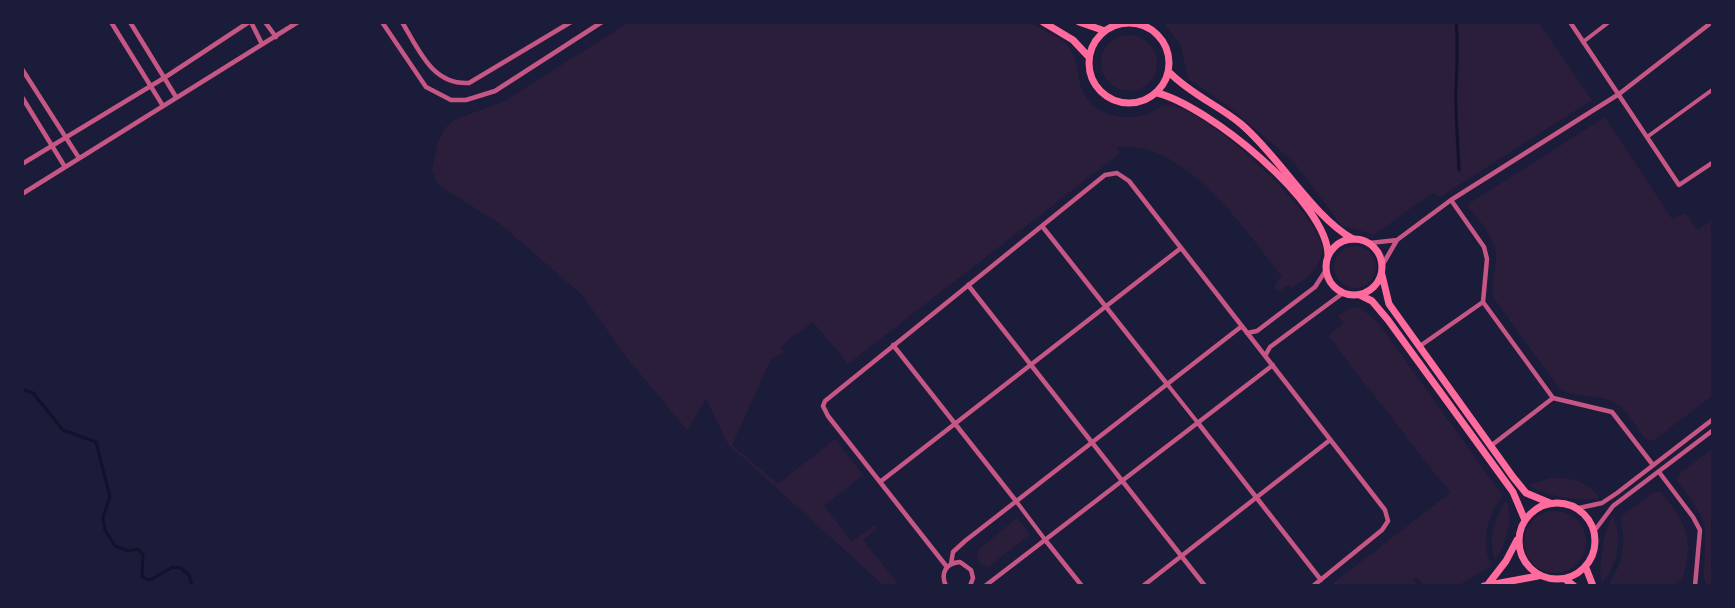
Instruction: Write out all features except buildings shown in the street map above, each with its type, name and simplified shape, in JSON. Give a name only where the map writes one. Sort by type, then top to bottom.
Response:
[{"type":"main road","points":[[1043,22],[1073,40],[1088,56]]},
{"type":"main road","points":[[1079,22],[1105,31]]},
{"type":"main road","points":[[1139,23],[1152,29],[1164,44],[1169,57],[1170,73],[1157,93],[1139,102],[1126,103],[1111,100],[1094,84],[1088,73],[1088,56],[1105,31],[1115,24],[1139,23]]},
{"type":"main road","points":[[1170,73],[1190,92],[1239,122],[1269,150],[1337,230],[1370,243],[1377,250],[1383,264],[1382,275],[1389,304],[1526,493],[1550,503],[1579,508],[1589,518],[1595,530],[1594,552],[1586,568],[1565,579]]},
{"type":"main road","points":[[1157,93],[1184,102],[1212,119],[1261,159],[1321,228],[1328,243],[1326,270],[1330,282],[1343,293],[1360,295],[1372,301],[1513,492],[1524,518],[1518,538],[1506,561],[1487,584]]},
{"type":"main road","points":[[1328,256],[1335,246],[1353,238]]},
{"type":"main road","points":[[1360,295],[1374,288],[1382,275]]},
{"type":"main road","points":[[1524,518],[1550,503]]},
{"type":"main road","points":[[1518,538],[1518,549],[1523,561],[1539,576]]},
{"type":"main road","points":[[1586,568],[1593,585]]},
{"type":"main road","points":[[1487,584],[1539,576],[1565,579],[1574,585]]},
{"type":"street","points":[[111,22],[163,106]]},
{"type":"street","points":[[130,22],[176,97]]},
{"type":"street","points":[[22,164],[164,78],[250,22],[262,44]]},
{"type":"street","points":[[265,22],[276,37]]},
{"type":"street","points":[[22,194],[298,22]]},
{"type":"street","points":[[382,22],[426,87],[451,100],[466,100],[495,91],[602,22]]},
{"type":"street","points":[[402,22],[433,71],[456,84],[469,83],[571,22]]},
{"type":"street","points":[[1570,22],[1679,185],[1713,163]]},
{"type":"street","points":[[1583,42],[1609,22]]},
{"type":"street","points":[[1383,264],[1397,240],[1451,200],[1619,94],[1712,22]]},
{"type":"street","points":[[22,69],[79,158]]},
{"type":"street","points":[[1647,137],[1713,90]]},
{"type":"street","points":[[22,97],[65,166]]},
{"type":"street","points":[[949,566],[880,482],[823,406],[832,394],[1105,175],[1117,173],[1129,181],[1385,510],[1388,521],[1382,530],[1313,585]]},
{"type":"street","points":[[1451,200],[1484,247],[1487,259],[1483,302],[1553,398],[1612,412],[1653,465]]},
{"type":"street","points":[[1042,226],[1321,580]]},
{"type":"street","points":[[1370,243],[1397,240]]},
{"type":"street","points":[[880,482],[1181,248]]},
{"type":"street","points":[[1247,333],[1257,331],[1315,287],[1326,270]]},
{"type":"street","points":[[968,285],[1205,585]]},
{"type":"street","points":[[1265,356],[1270,347],[1343,293]]},
{"type":"street","points":[[1420,346],[1483,302]]},
{"type":"street","points":[[946,585],[943,574],[957,547],[1242,326]]},
{"type":"street","points":[[893,345],[1082,585]]},
{"type":"street","points":[[985,585],[1046,541],[1273,364]]},
{"type":"street","points":[[1492,445],[1553,398]]},
{"type":"street","points":[[1579,508],[1602,503],[1713,420]]},
{"type":"street","points":[[1595,530],[1607,512],[1713,431]]},
{"type":"street","points":[[1143,585],[1330,440]]},
{"type":"street","points":[[1659,472],[1700,530],[1693,585]]},
{"type":"street","points":[[949,566],[960,562],[970,568],[973,576],[970,585]]},
{"type":"shaded area","points":[[628,23],[1029,23],[1055,36],[1068,46],[1075,60],[1083,93],[1100,110],[1113,115],[1134,117],[1162,107],[1173,106],[1190,112],[1233,143],[1279,185],[1313,226],[1321,242],[1321,257],[1314,270],[1303,280],[1291,288],[1288,285],[1278,292],[1275,288],[1277,281],[1282,277],[1251,236],[1211,191],[1189,172],[1166,157],[1142,148],[1117,147],[1120,153],[848,364],[813,322],[780,347],[784,352],[774,359],[772,357],[732,445],[778,484],[835,439],[863,475],[824,506],[852,542],[874,525],[877,529],[863,540],[899,585],[883,585],[728,444],[706,399],[687,430],[627,358],[581,294],[499,223],[443,188],[436,181],[432,169],[439,140],[445,128],[456,119],[503,102]]},
{"type":"shaded area","points":[[1164,23],[1539,23],[1592,100],[1440,197],[1432,193],[1374,235],[1341,225],[1295,164],[1224,103],[1188,79],[1181,46]]},
{"type":"shaded area","points":[[1124,35],[1134,35],[1149,43],[1155,52],[1157,63],[1155,74],[1149,83],[1134,91],[1124,91],[1113,86],[1106,79],[1101,68],[1101,58],[1106,47],[1113,40]]},
{"type":"shaded area","points":[[1605,117],[1672,219],[1685,213],[1698,230],[1712,220],[1712,396],[1653,441],[1645,439],[1626,412],[1611,401],[1573,394],[1559,388],[1495,300],[1492,289],[1496,259],[1495,246],[1489,234],[1467,205]]},
{"type":"shaded area","points":[[1355,246],[1363,247],[1370,252],[1375,259],[1375,275],[1370,282],[1363,287],[1355,288],[1347,287],[1340,282],[1335,275],[1334,267],[1335,259],[1340,252],[1347,247]]},
{"type":"shaded area","points":[[1360,307],[1379,324],[1503,496],[1493,511],[1487,530],[1486,549],[1492,566],[1459,585],[1423,585],[1417,577],[1413,579],[1417,585],[1331,585],[1450,493],[1328,336],[1344,323],[1338,316],[1348,309]]},
{"type":"shaded area","points":[[1712,449],[1712,585],[1707,586],[1704,580],[1705,528],[1697,509],[1677,481],[1679,474]]},
{"type":"shaded area","points":[[1550,478],[1577,481],[1590,488],[1599,498],[1562,497],[1528,485]]},
{"type":"shaded area","points":[[1654,492],[1661,492],[1682,522],[1688,541],[1683,577],[1674,585],[1608,585],[1617,569],[1622,553],[1623,536],[1620,517]]},
{"type":"shaded area","points":[[1506,501],[1509,516],[1508,531],[1495,560],[1492,544],[1493,529]]},
{"type":"shaded area","points":[[1555,511],[1567,513],[1577,520],[1584,530],[1586,542],[1584,554],[1577,564],[1567,571],[1555,573],[1543,571],[1533,564],[1526,554],[1524,542],[1526,530],[1533,520],[1543,513]]},
{"type":"shaded area","points":[[1613,516],[1617,533],[1617,551],[1612,567],[1602,582],[1603,548],[1607,529]]},
{"type":"shaded area","points":[[1017,518],[1030,534],[988,567],[983,565],[978,559],[977,551]]},
{"type":"waterway","points":[[1456,22],[1459,170]]},
{"type":"waterway","points":[[22,389],[33,393],[63,430],[96,442],[110,497],[103,517],[105,530],[115,546],[128,551],[138,549],[143,555],[142,577],[150,580],[173,567],[181,568],[189,575],[192,586]]}]
